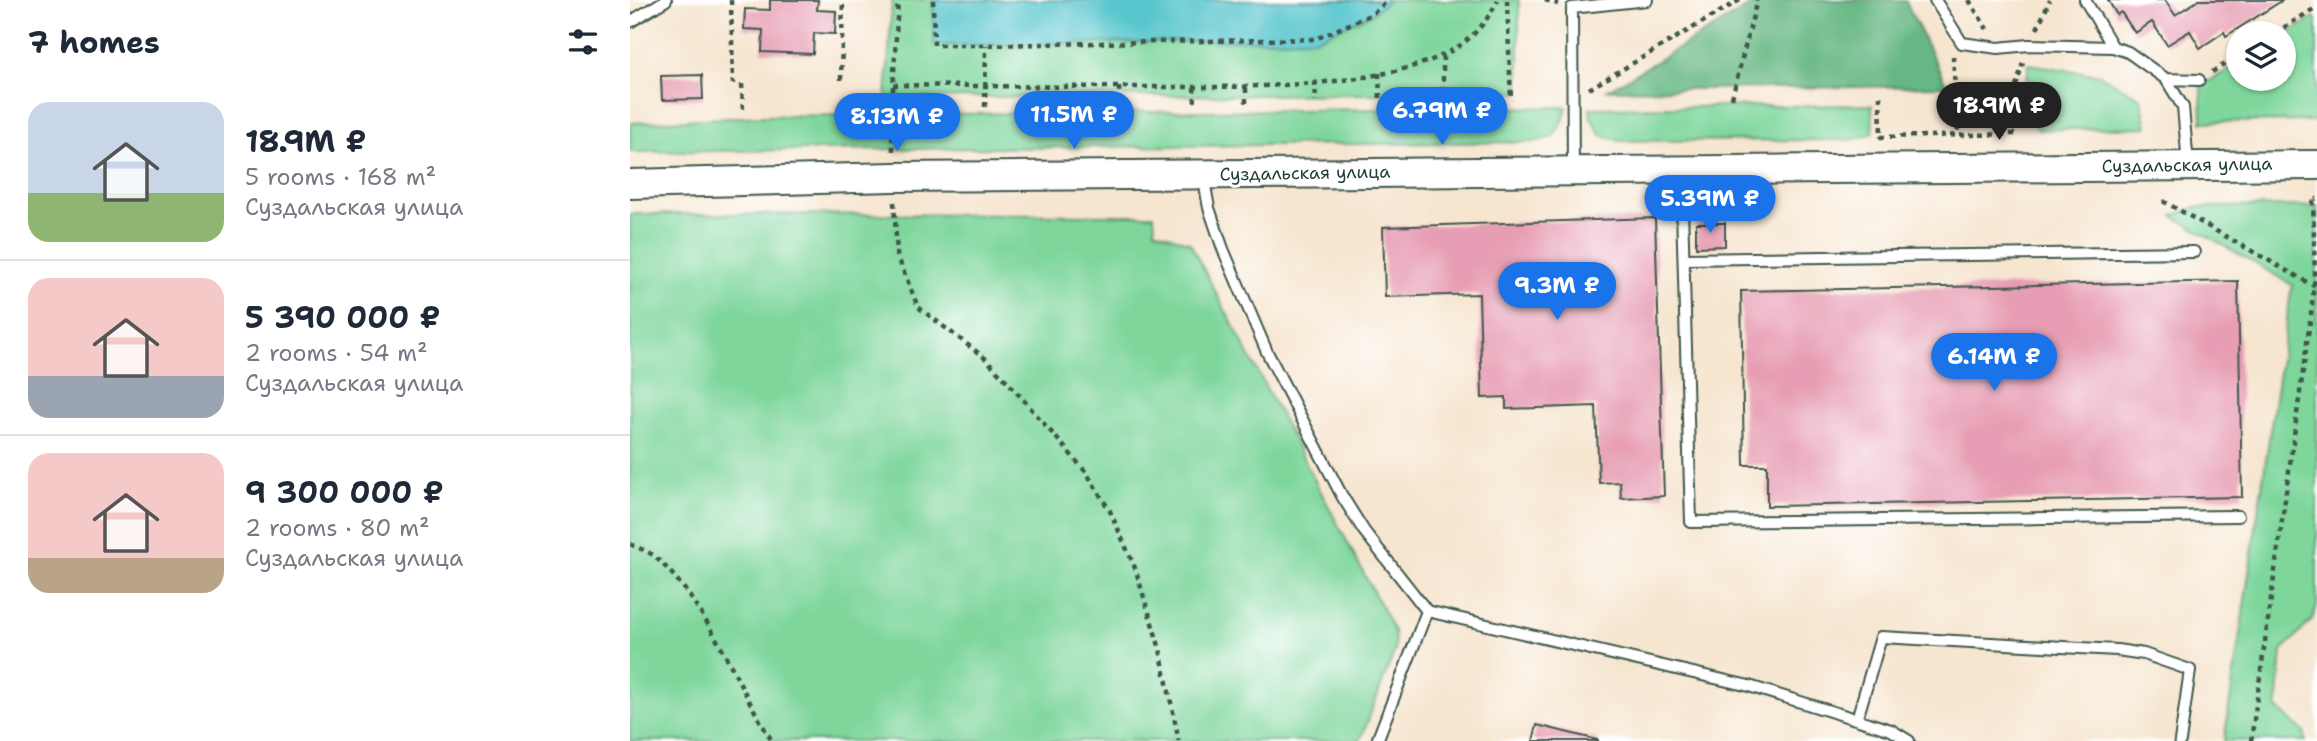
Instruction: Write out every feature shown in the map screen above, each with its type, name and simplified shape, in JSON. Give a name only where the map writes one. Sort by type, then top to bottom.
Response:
[{"type":"street","name":"Суздальская улица","points":[[630,184],[1203,174],[2317,165]]},
{"type":"lane","points":[[630,23],[666,0]]},
{"type":"lane","points":[[1573,171],[1572,8],[1647,0]]},
{"type":"lane","points":[[1935,0],[1962,43],[1998,48],[2029,45],[2113,47],[2128,52],[2166,79],[2183,107],[2188,165]]},
{"type":"lane","points":[[2085,0],[2113,47]]},
{"type":"lane","points":[[2166,79],[2199,80]]},
{"type":"lane","points":[[1681,169],[1691,522],[2238,516]]},
{"type":"lane","points":[[1203,174],[1209,208],[1223,249],[1273,364],[1342,496],[1364,531],[1427,611],[1749,686],[1891,730],[1909,741]]},
{"type":"lane","points":[[1684,259],[2194,252]]},
{"type":"lane","points":[[1377,741],[1427,611]]},
{"type":"lane","points":[[1857,719],[1881,638],[2117,650],[2144,654],[2190,670],[2179,741]]},
{"type":"path","points":[[732,0],[733,84]]},
{"type":"path","points":[[841,80],[843,0]]},
{"type":"path","points":[[892,108],[898,0]]},
{"type":"path","points":[[933,0],[934,45],[1316,39],[1372,14],[1389,0]]},
{"type":"path","points":[[893,85],[1246,86],[1379,73],[1443,55],[1472,37],[1498,0]]},
{"type":"path","points":[[1507,0],[1511,100]]},
{"type":"path","points":[[1573,99],[1740,0]]},
{"type":"path","points":[[1732,97],[1757,0]]},
{"type":"path","points":[[1969,0],[1998,48]]},
{"type":"path","points":[[2294,21],[2317,7]]},
{"type":"path","points":[[985,107],[986,45]]},
{"type":"path","points":[[1949,48],[1957,96],[1958,135]]},
{"type":"path","points":[[1443,55],[1443,100]]},
{"type":"path","points":[[2199,80],[2226,63]]},
{"type":"path","points":[[1379,73],[1380,101]]},
{"type":"path","points":[[1315,81],[1316,102]]},
{"type":"path","points":[[741,84],[743,113]]},
{"type":"path","points":[[1246,86],[1246,103]]},
{"type":"path","points":[[1119,87],[1120,105]]},
{"type":"path","points":[[1194,87],[1195,104]]},
{"type":"path","points":[[1880,96],[1881,137],[2015,134]]},
{"type":"path","points":[[2251,741],[2284,523],[2314,286],[2313,198],[2317,199]]},
{"type":"path","points":[[2163,201],[2314,286]]},
{"type":"path","points":[[894,211],[897,255],[918,307],[985,358],[1007,380],[1086,472],[1110,511],[1135,568],[1160,649],[1179,741]]},
{"type":"path","points":[[630,544],[653,555],[705,616],[722,655],[772,741]]},
{"type":"green space","points":[[892,0],[1519,0],[1519,93],[886,98]]},
{"type":"green space","points":[[1760,0],[1905,0],[1947,86],[1608,90]]},
{"type":"green space","points":[[2314,17],[2317,19],[2317,121],[2202,122],[2201,86],[2226,71],[2226,91],[2296,91],[2296,28]]},
{"type":"green space","points":[[2029,64],[2100,75],[2141,98],[2147,127],[2038,130],[2023,103]]},
{"type":"green space","points":[[1872,105],[1873,133],[1852,140],[1620,141],[1601,135],[1591,118],[1590,108]]},
{"type":"green space","points":[[1567,107],[1563,121],[1553,137],[1534,142],[630,152],[630,123],[763,116]]},
{"type":"green space","points":[[2317,206],[2317,606],[2313,619],[2282,651],[2277,708],[2304,732],[2306,741],[2224,741],[2292,285],[2173,216],[2195,207]]},
{"type":"green space","points":[[630,214],[1154,215],[1155,230],[1190,243],[1394,631],[1395,650],[1360,741],[630,741]]},
{"type":"water","points":[[933,0],[1389,0],[1372,14],[1316,39],[934,45]]},
{"type":"building","points":[[770,0],[818,0],[817,10],[836,11],[835,34],[814,33],[813,54],[762,52],[763,30],[744,29],[745,9],[770,10]]},
{"type":"building","points":[[2108,0],[2165,0],[2175,15],[2199,0],[2283,0],[2250,21],[2226,21],[2226,36],[2224,32],[2200,48],[2190,31],[2167,45],[2152,22],[2135,33],[2121,12],[2117,15]]},
{"type":"building","points":[[702,75],[703,99],[662,100],[661,76]]},
{"type":"building","points":[[1655,218],[1664,496],[1621,498],[1620,482],[1599,483],[1596,406],[1506,409],[1506,397],[1482,398],[1479,294],[1385,297],[1383,227]]},
{"type":"building","points":[[1696,223],[1725,223],[1725,246],[1696,247]]},
{"type":"building","points":[[2238,281],[2242,497],[1767,506],[1767,465],[1744,465],[1741,291]]},
{"type":"building","points":[[1537,725],[1598,740],[1598,741],[1533,741]]}]
